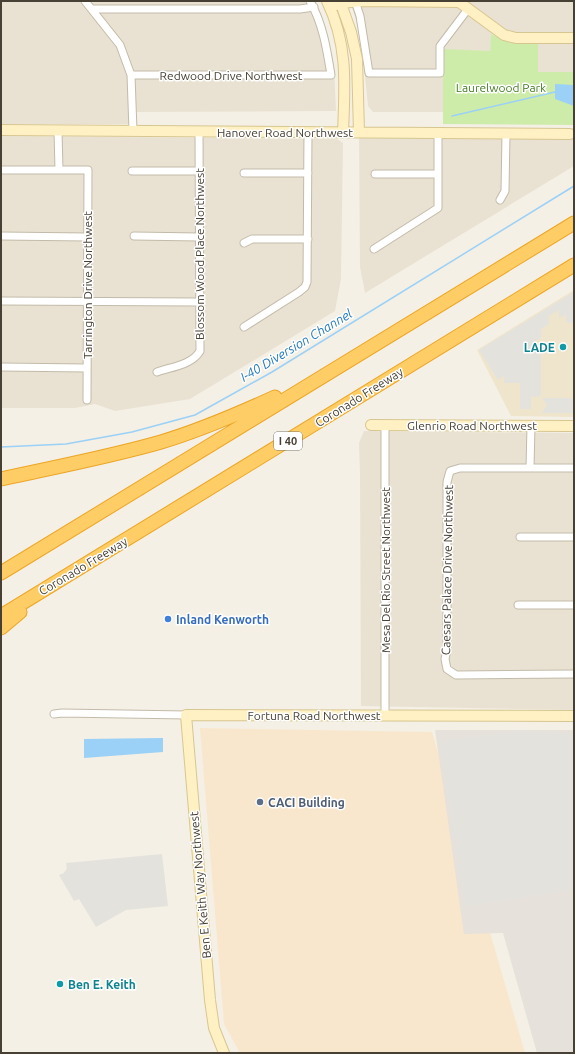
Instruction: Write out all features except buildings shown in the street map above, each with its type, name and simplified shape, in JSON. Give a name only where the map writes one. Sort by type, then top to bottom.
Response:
[{"type":"highway","points":[[1,573],[574,223]]},
{"type":"highway","name":"Coronado Freeway","points":[[1,616],[574,265]]},
{"type":"highway","points":[[1,479],[105,456],[162,441],[224,420],[324,375]]},
{"type":"highway","points":[[1,628],[51,586]]},
{"type":"street","points":[[85,1],[120,45],[131,75],[133,131]]},
{"type":"street","points":[[355,1],[360,16],[369,74],[440,73],[440,46],[468,9]]},
{"type":"street","points":[[343,132],[345,83],[342,46],[329,4],[355,1],[459,2],[504,35],[516,38],[574,38]]},
{"type":"street","points":[[341,2],[351,32],[357,59],[359,132]]},
{"type":"street","points":[[92,9],[300,9],[312,4]]},
{"type":"street","name":"Redwood Drive Northwest","points":[[131,75],[331,75],[326,42],[312,4]]},
{"type":"street","name":"Hanover Road Northwest","points":[[1,130],[570,134]]},
{"type":"street","points":[[1,170],[59,170],[58,131]]},
{"type":"street","name":"Blossom Wood Place Northwest","points":[[157,372],[192,360],[200,351],[199,132]]},
{"type":"street","points":[[244,327],[299,292],[308,282],[308,132]]},
{"type":"street","points":[[374,249],[438,208],[438,132]]},
{"type":"street","points":[[500,200],[505,191],[506,133]]},
{"type":"street","name":"Tarrington Drive Northwest","points":[[59,170],[88,170],[87,400]]},
{"type":"street","points":[[132,172],[199,171]]},
{"type":"street","points":[[244,173],[308,173]]},
{"type":"street","points":[[375,174],[438,174]]},
{"type":"street","points":[[1,236],[87,237]]},
{"type":"street","points":[[134,236],[199,237]]},
{"type":"street","points":[[244,243],[252,239],[308,239]]},
{"type":"street","points":[[1,301],[199,302]]},
{"type":"street","points":[[1,367],[86,368]]},
{"type":"street","name":"Glenrio Road Northwest","points":[[371,425],[574,426]]},
{"type":"street","name":"Mesa Del Rio Street Northwest","points":[[385,425],[385,715]]},
{"type":"street","points":[[531,426],[530,468],[574,468]]},
{"type":"street","name":"Caesars Palace Drive Northwest","points":[[530,468],[460,468],[450,471],[447,482],[447,642],[445,660],[447,669],[456,675],[574,674]]},
{"type":"street","points":[[520,537],[574,537]]},
{"type":"street","points":[[518,605],[574,606]]},
{"type":"street","name":"Fortuna Road Northwest","points":[[54,714],[574,716]]},
{"type":"street","name":"Ben E Keith Way Northwest","points":[[186,715],[210,1000],[214,1028],[224,1053]]},
{"type":"shaded area","points":[[1,1],[316,1],[323,20],[334,65],[336,111],[137,112],[128,124],[1,124]]},
{"type":"shaded area","points":[[350,1],[574,1],[574,72],[537,72],[538,43],[511,43],[492,34],[490,51],[443,50],[443,112],[373,112],[368,106],[361,37]]},
{"type":"shaded area","points":[[1,136],[337,139],[343,143],[341,279],[335,311],[190,399],[115,411],[95,404],[75,408],[1,408]]},
{"type":"shaded area","points":[[359,137],[574,139],[574,166],[365,293],[360,267]]},
{"type":"shaded area","points":[[574,290],[574,417],[511,416],[477,350]]},
{"type":"shaded area","points":[[574,292],[574,323],[566,322],[566,315],[559,318],[559,310],[549,316],[549,324],[541,329],[541,338],[532,343],[541,348],[541,396],[531,397],[531,409],[520,409],[520,383],[504,383],[504,376],[498,380],[479,350]]},
{"type":"shaded area","points":[[542,398],[571,398],[574,404],[574,413],[542,413],[547,405]]},
{"type":"shaded area","points":[[364,431],[574,433],[574,710],[361,706],[359,443]]},
{"type":"shaded area","points":[[200,728],[432,732],[525,1053],[240,1053],[224,1024]]},
{"type":"shaded area","points":[[435,730],[574,730],[574,1053],[537,1053],[503,933],[464,934]]},
{"type":"shaded area","points":[[524,731],[574,734],[574,890],[465,906],[440,740]]},
{"type":"shaded area","points":[[162,854],[168,906],[126,910],[96,927],[79,899],[74,901],[59,875],[64,873],[67,868],[66,863]]},
{"type":"green space","name":"Laurelwood Park","points":[[491,34],[511,43],[538,43],[538,72],[574,72],[574,125],[443,124],[443,49],[490,51]]},
{"type":"water","points":[[555,84],[574,85],[574,106],[555,99]]},
{"type":"water","points":[[163,738],[163,752],[84,758],[84,739]]},
{"type":"waterway","points":[[452,116],[555,92]]},
{"type":"waterway","name":"I-40 Diversion Channel","points":[[1,447],[66,444],[132,432],[195,415],[272,372],[574,186]]},
{"type":"place","name":"LADE","points":[[563,347]]},
{"type":"place","name":"Inland Kenworth","points":[[168,619]]},
{"type":"place","name":"CACI Building","points":[[260,802]]},
{"type":"place","name":"Ben E. Keith","points":[[60,984]]}]
